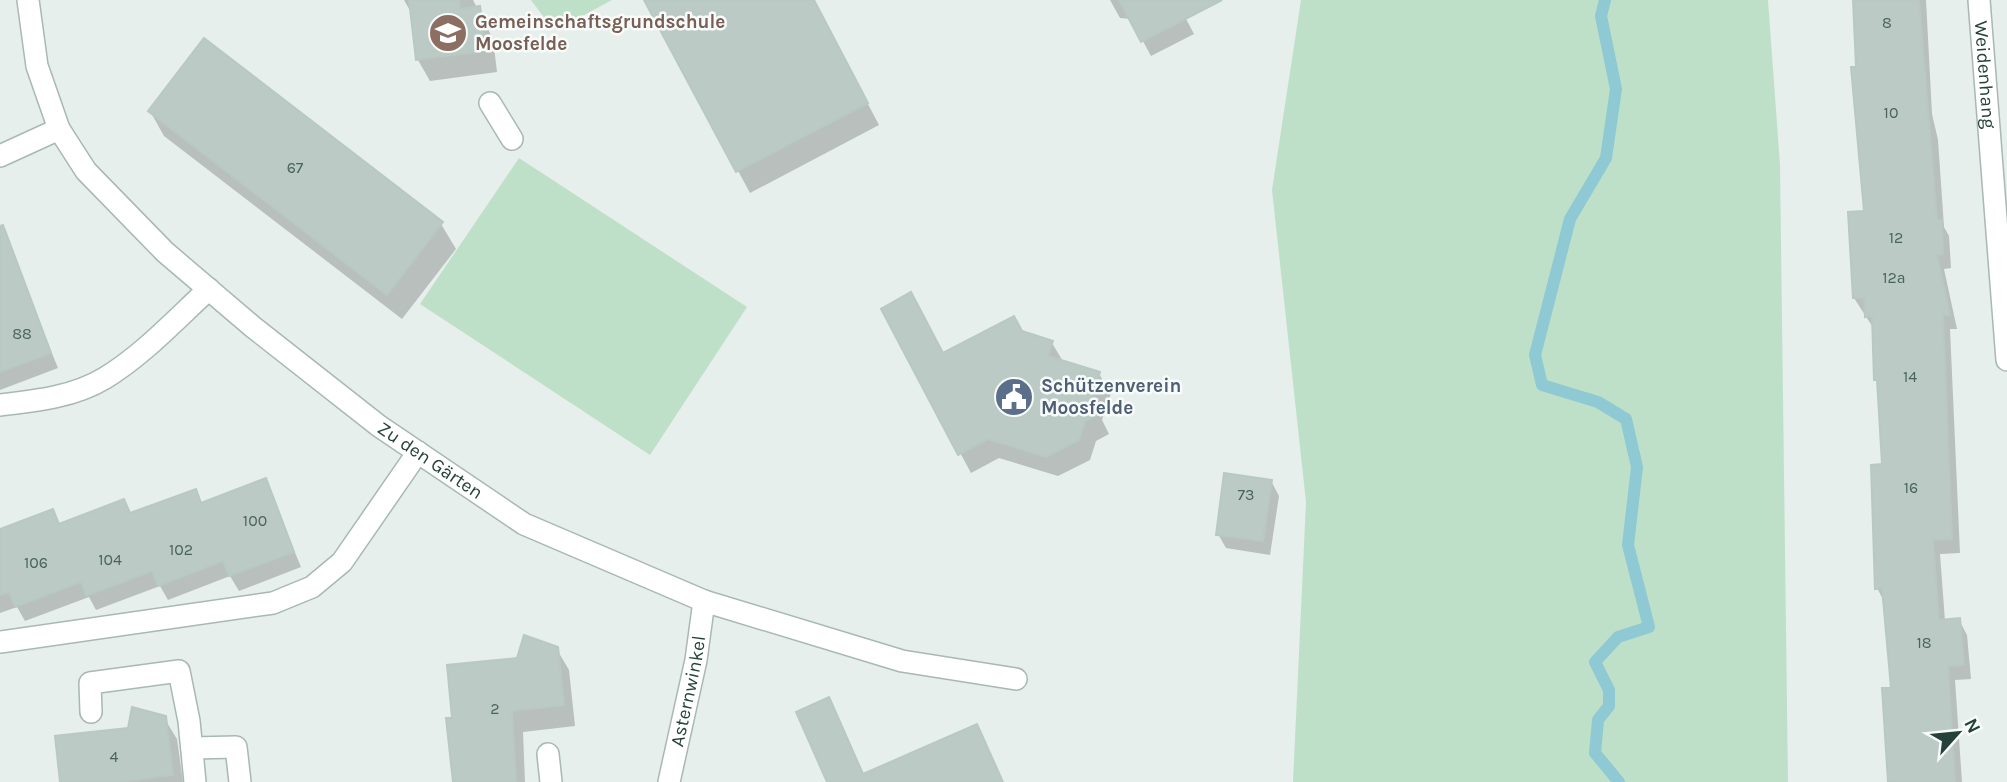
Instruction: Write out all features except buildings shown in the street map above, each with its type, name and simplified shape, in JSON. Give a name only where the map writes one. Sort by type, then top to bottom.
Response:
[{"type":"street","name":"Zu den Gärten","points":[[27,0],[37,66],[59,129],[86,171],[165,252],[379,426],[524,524],[704,601],[902,661],[1016,679]]},
{"type":"street","name":"Weidenhang","points":[[1979,0],[2007,360]]},
{"type":"street","points":[[490,103],[512,139]]},
{"type":"street","points":[[0,156],[59,129]]},
{"type":"street","points":[[0,405],[51,399],[104,379],[160,335],[209,289]]},
{"type":"street","points":[[0,642],[273,603],[312,587],[342,562],[418,452]]},
{"type":"street","name":"Asternwinkel","points":[[669,782],[696,660],[704,601]]},
{"type":"street","points":[[92,712],[90,682],[179,671],[195,782]]},
{"type":"street","points":[[192,748],[236,747],[240,782]]},
{"type":"street","points":[[548,754],[551,782]]},
{"type":"green space","points":[[531,0],[612,0],[571,22],[546,20]]},
{"type":"green space","points":[[1301,0],[1768,0],[1780,165],[1788,782],[1293,782],[1306,502],[1272,190]]},
{"type":"green space","points":[[519,158],[747,307],[650,455],[420,304]]},
{"type":"waterway","points":[[1605,0],[1601,16],[1616,89],[1606,158],[1570,219],[1535,355],[1542,385],[1598,402],[1626,419],[1637,467],[1628,545],[1649,627],[1618,637],[1595,662],[1609,690],[1609,706],[1598,720],[1595,753],[1619,782]]},
{"type":"place","name":"Gemeinschaftsgrundschule Moosfelde","points":[[448,33]]},
{"type":"place","name":"Schützenverein Moosfelde","points":[[1014,397]]}]
